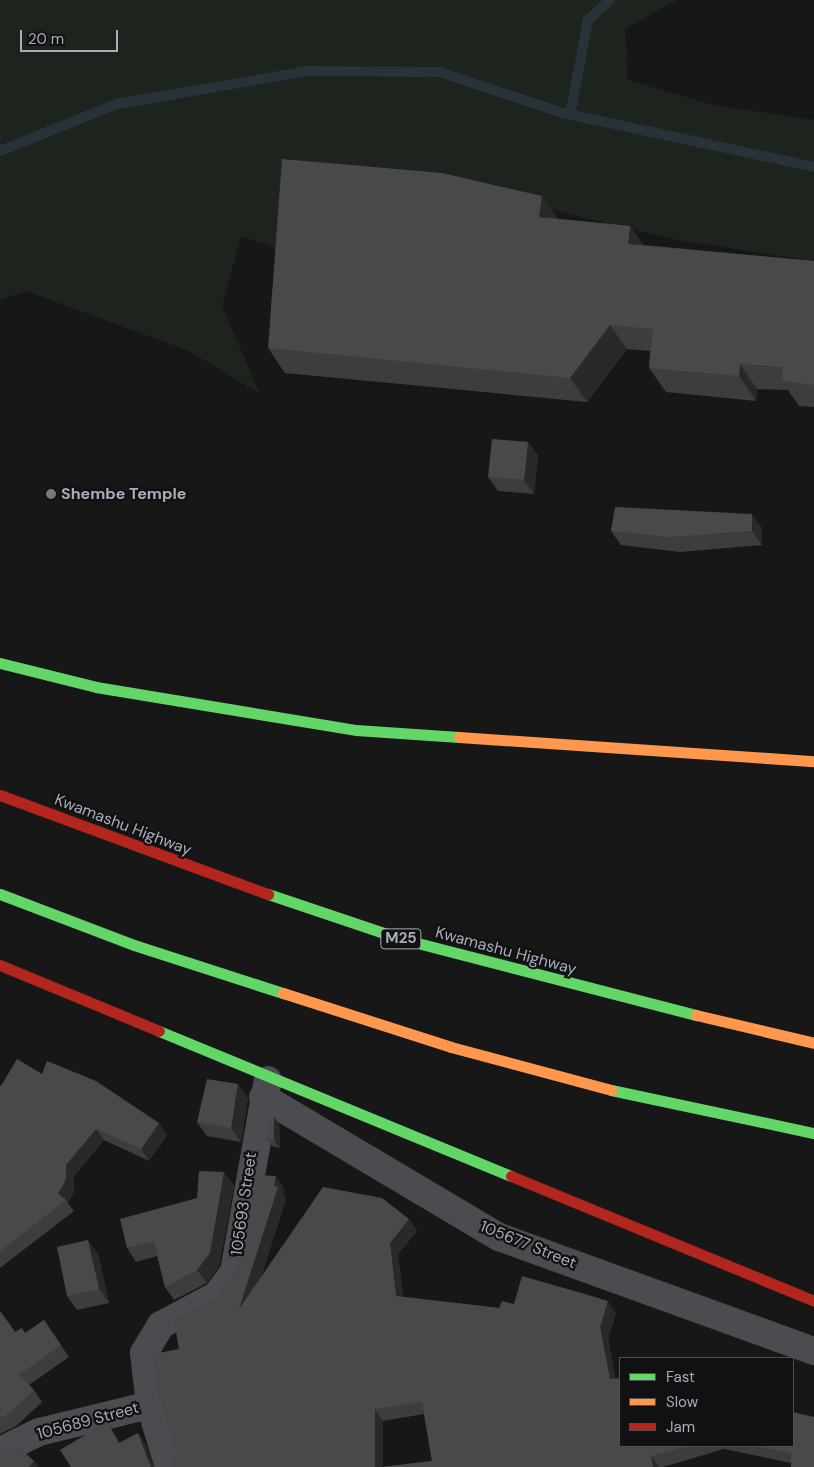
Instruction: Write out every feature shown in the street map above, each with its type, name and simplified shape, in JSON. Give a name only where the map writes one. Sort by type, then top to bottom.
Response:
[{"type":"main road","points":[[0,663],[96,687],[356,730],[814,761]]},
{"type":"main road","name":"Kwamashu Highway","points":[[0,794],[215,877],[402,939],[582,988],[814,1043]]},
{"type":"main road","points":[[0,894],[134,945],[451,1047],[635,1096],[814,1133]]},
{"type":"main road","points":[[0,965],[266,1086],[814,1301]]},
{"type":"street","name":"105677 Street","points":[[266,1086],[499,1237],[814,1351]]},
{"type":"street","name":"105693 Street","points":[[169,1467],[150,1405],[144,1354],[150,1338],[175,1314],[217,1295],[234,1272],[266,1086]]},
{"type":"street","name":"105689 Street","points":[[0,1451],[39,1432],[150,1405]]},
{"type":"shaded area","points":[[0,0],[677,0],[625,29],[628,80],[713,105],[814,120],[814,261],[677,240],[490,195],[286,251],[241,236],[222,306],[260,394],[189,351],[26,291],[0,300]]},
{"type":"building","points":[[282,159],[442,173],[542,196],[539,217],[630,226],[628,244],[814,261],[814,385],[782,381],[783,367],[740,364],[739,376],[649,368],[653,329],[610,325],[570,378],[268,348]]},
{"type":"building","points":[[492,439],[528,442],[524,480],[488,477]]},
{"type":"building","points":[[615,507],[752,514],[752,531],[670,537],[611,531]]},
{"type":"building","points":[[17,1059],[42,1074],[47,1061],[96,1081],[159,1123],[141,1149],[96,1129],[66,1165],[66,1179],[58,1194],[66,1200],[0,1251],[0,1085]]},
{"type":"building","points":[[207,1079],[238,1084],[231,1128],[197,1122]]},
{"type":"building","points":[[271,1116],[274,1117],[274,1140],[267,1139]]},
{"type":"building","points":[[199,1171],[224,1172],[210,1253],[197,1270],[165,1287],[154,1241],[127,1248],[120,1219],[197,1198]]},
{"type":"building","points":[[257,1175],[276,1176],[274,1186],[278,1187],[239,1309],[323,1187],[382,1198],[409,1219],[390,1243],[396,1296],[499,1308],[502,1301],[514,1304],[522,1276],[608,1301],[600,1327],[610,1379],[619,1378],[619,1447],[684,1447],[651,1456],[653,1467],[382,1467],[432,1461],[422,1402],[375,1409],[375,1467],[171,1467],[173,1466],[176,1451],[157,1390],[153,1354],[179,1349],[174,1320],[217,1297],[238,1270]]},
{"type":"building","points":[[88,1240],[99,1289],[67,1296],[57,1247]]},
{"type":"building","points":[[0,1311],[15,1332],[22,1328],[25,1333],[44,1320],[61,1345],[19,1375],[34,1390],[8,1414],[0,1418]]},
{"type":"building","points":[[794,1412],[814,1417],[814,1467],[791,1467],[791,1453],[761,1447],[794,1447]]},
{"type":"building","points":[[107,1422],[119,1443],[138,1433],[151,1467],[71,1467],[60,1450]]},
{"type":"building","points":[[16,1445],[34,1461],[29,1467],[0,1467],[0,1453]]},
{"type":"waterway","points":[[570,115],[588,20],[610,0]]},
{"type":"waterway","points":[[0,151],[117,104],[308,71],[439,72],[563,113],[814,167]]},
{"type":"traffic: fast","points":[[0,663],[96,687],[356,730],[459,737]]},
{"type":"traffic: fast","points":[[0,894],[134,945],[283,993]]},
{"type":"traffic: fast","points":[[268,894],[402,939],[696,1015]]},
{"type":"traffic: fast","points":[[159,1031],[511,1176]]},
{"type":"traffic: fast","points":[[611,1090],[814,1133]]},
{"type":"traffic: slow","points":[[459,737],[814,761]]},
{"type":"traffic: slow","points":[[283,993],[451,1047],[611,1090]]},
{"type":"traffic: slow","points":[[696,1015],[814,1043]]},
{"type":"traffic: jam","points":[[0,795],[268,894]]},
{"type":"traffic: jam","points":[[0,965],[159,1031]]},
{"type":"traffic: jam","points":[[511,1176],[814,1301]]},
{"type":"place","name":"Shembe Temple","points":[[51,494]]}]
